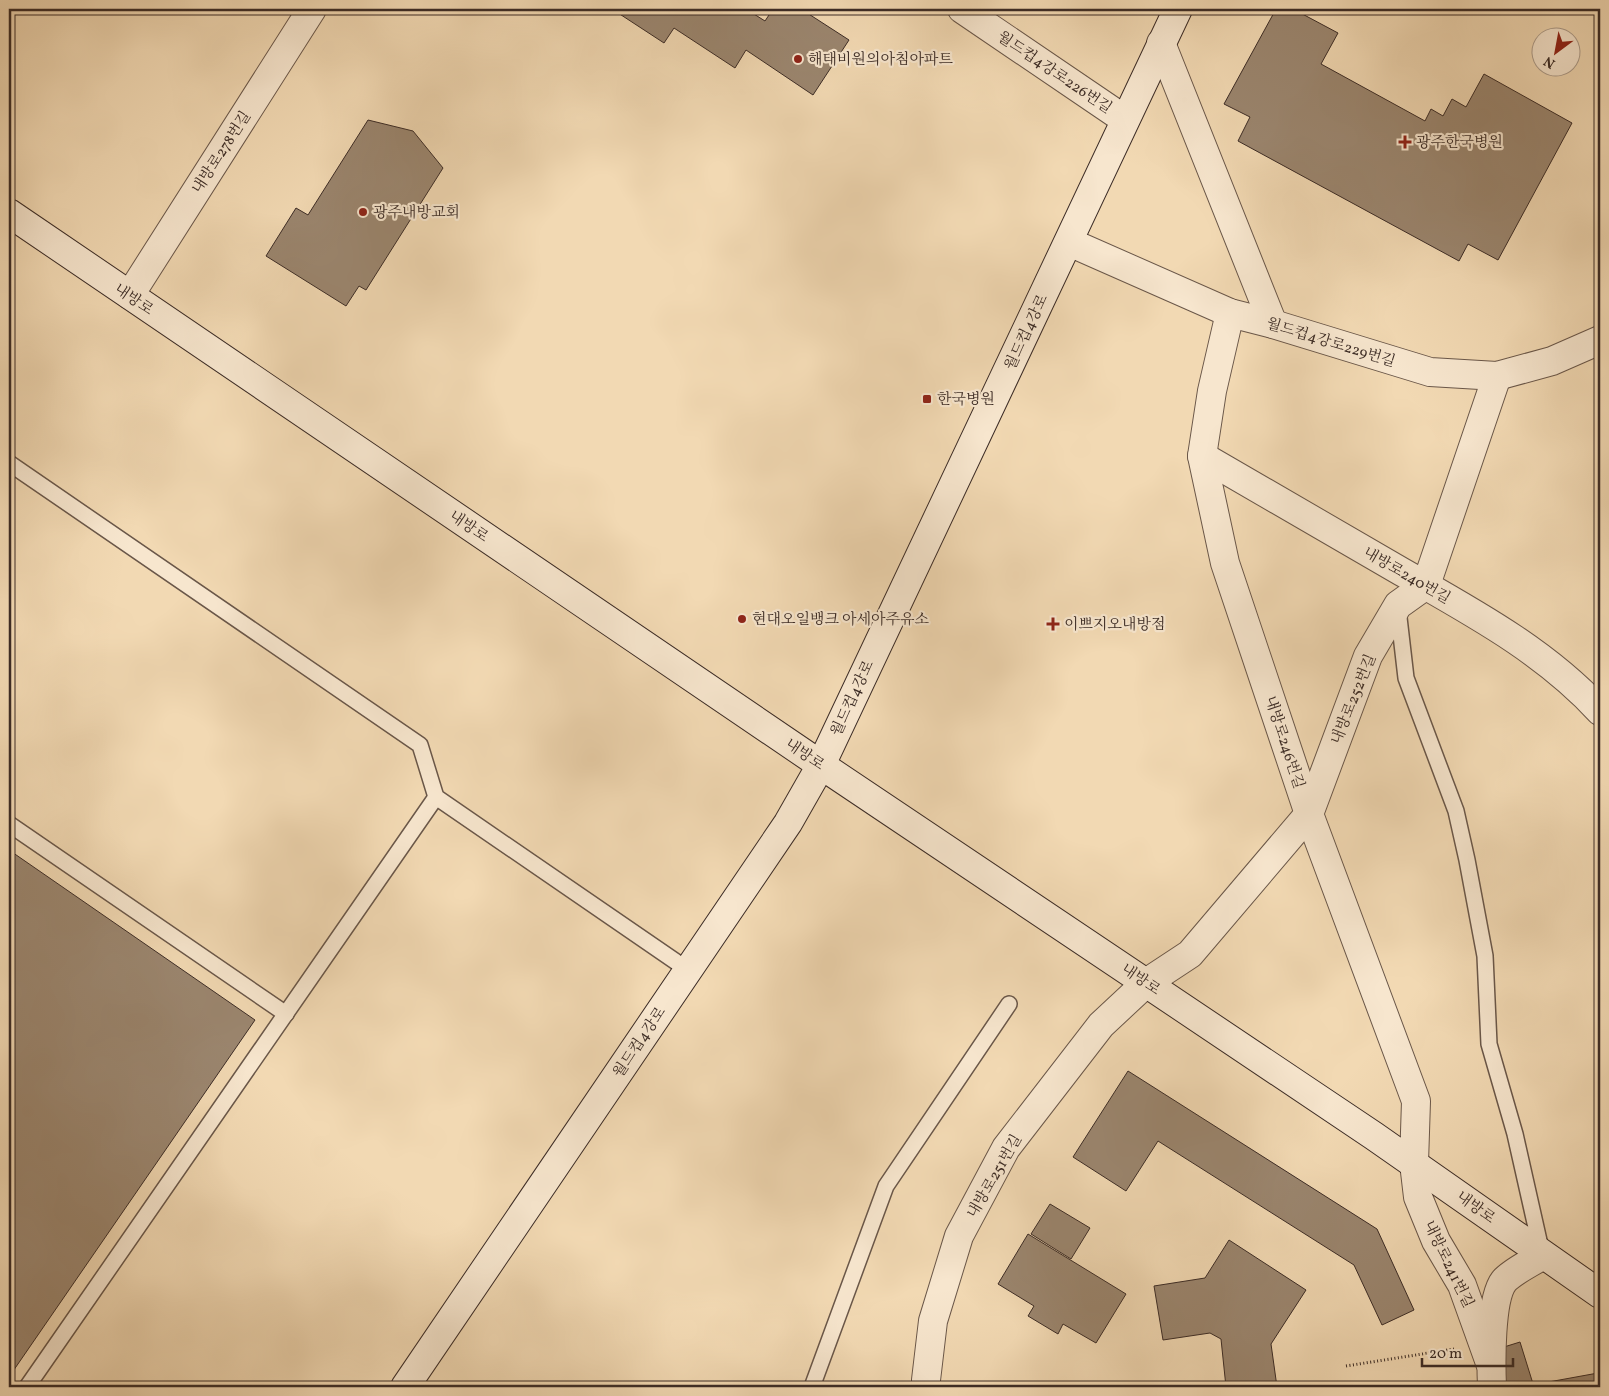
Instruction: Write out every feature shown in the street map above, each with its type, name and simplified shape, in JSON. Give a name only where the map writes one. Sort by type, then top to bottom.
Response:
[{"type":"street","name":"내방로278번길","points":[[130,296],[312,9]]},
{"type":"street","name":"월드컵4강로226번길","points":[[962,9],[1124,119]]},
{"type":"street","name":"월드컵4강로","points":[[407,1386],[788,823],[821,765],[1069,242],[1124,119],[1178,9]]},
{"type":"street","points":[[1161,43],[1273,324]]},
{"type":"street","name":"내방로","points":[[9,213],[821,765],[1414,1163],[1543,1256],[1600,1294]]},
{"type":"street","name":"월드컵4강로229번길","points":[[1069,242],[1230,313],[1273,324],[1430,372],[1497,376],[1552,361],[1600,340]]},
{"type":"street","name":"내방로246번길","points":[[1230,313],[1212,391],[1202,456],[1225,563],[1309,814],[1416,1101],[1414,1163]]},
{"type":"street","points":[[1426,585],[1497,376]]},
{"type":"street","name":"내방로240번길","points":[[1202,456],[1426,585],[1523,644],[1566,678],[1600,711]]},
{"type":"street","name":"내방로252번길","points":[[1146,982],[1190,954],[1309,814],[1368,656],[1398,605],[1426,585]]},
{"type":"street","name":"내방로251번길","points":[[926,1380],[933,1321],[960,1236],[1006,1148],[1101,1025],[1146,982]]},
{"type":"street","name":"내방로241번길","points":[[1414,1163],[1418,1197],[1436,1241],[1462,1285],[1491,1375]]},
{"type":"street","name":"내방로241번길","points":[[1491,1375],[1495,1311],[1500,1288],[1505,1280],[1543,1256]]},
{"type":"lane","points":[[9,463],[420,745],[436,797],[688,970]]},
{"type":"lane","points":[[1398,605],[1406,678],[1456,810],[1485,956],[1488,1044],[1515,1134],[1543,1256]]},
{"type":"lane","points":[[27,1387],[436,797]]},
{"type":"lane","points":[[9,824],[286,1014]]},
{"type":"lane","points":[[812,1387],[886,1186],[1009,1004]]},
{"type":"path","points":[[1346,1366],[1457,1348],[1491,1375]]},
{"type":"building","name":"해태비원의아침아파트","points":[[612,9],[746,9],[765,21],[773,9],[801,9],[849,40],[813,95],[746,50],[735,68],[674,28],[664,43]]},
{"type":"building","points":[[1276,9],[1293,9],[1338,33],[1321,64],[1425,121],[1431,109],[1443,116],[1452,99],[1466,107],[1484,74],[1572,123],[1498,260],[1468,244],[1459,261],[1238,141],[1250,117],[1224,104]]},
{"type":"building","name":"광주내방교회","points":[[368,120],[413,131],[443,168],[366,290],[359,286],[346,306],[266,256],[296,208],[308,215]]},
{"type":"building","points":[[9,850],[255,1020],[9,1377]]},
{"type":"building","points":[[1128,1071],[1377,1229],[1414,1310],[1382,1325],[1354,1265],[1158,1141],[1126,1191],[1073,1157]]},
{"type":"building","points":[[1050,1204],[1090,1228],[1071,1259],[1031,1234]]},
{"type":"building","points":[[1028,1234],[1126,1294],[1096,1343],[1063,1324],[1058,1334],[1028,1316],[1034,1306],[998,1284]]},
{"type":"building","points":[[1229,1240],[1306,1290],[1271,1344],[1277,1387],[1226,1387],[1221,1339],[1210,1333],[1163,1340],[1154,1286],[1205,1278]]},
{"type":"building","points":[[1520,1342],[1534,1387],[1506,1387],[1499,1365],[1504,1347]]},
{"type":"building","points":[[1598,1373],[1600,1387],[1544,1387],[1543,1383]]},
{"type":"place","name":"해태비원의아침아파트","points":[[798,59]]},
{"type":"place","name":"광주한국병원","points":[[1405,142]]},
{"type":"place","name":"광주내방교회","points":[[363,212]]},
{"type":"place","name":"한국병원","points":[[927,399]]},
{"type":"place","name":"현대오일뱅크 아세아주유소","points":[[742,619]]},
{"type":"place","name":"이쁘지오내방점","points":[[1053,624]]}]
